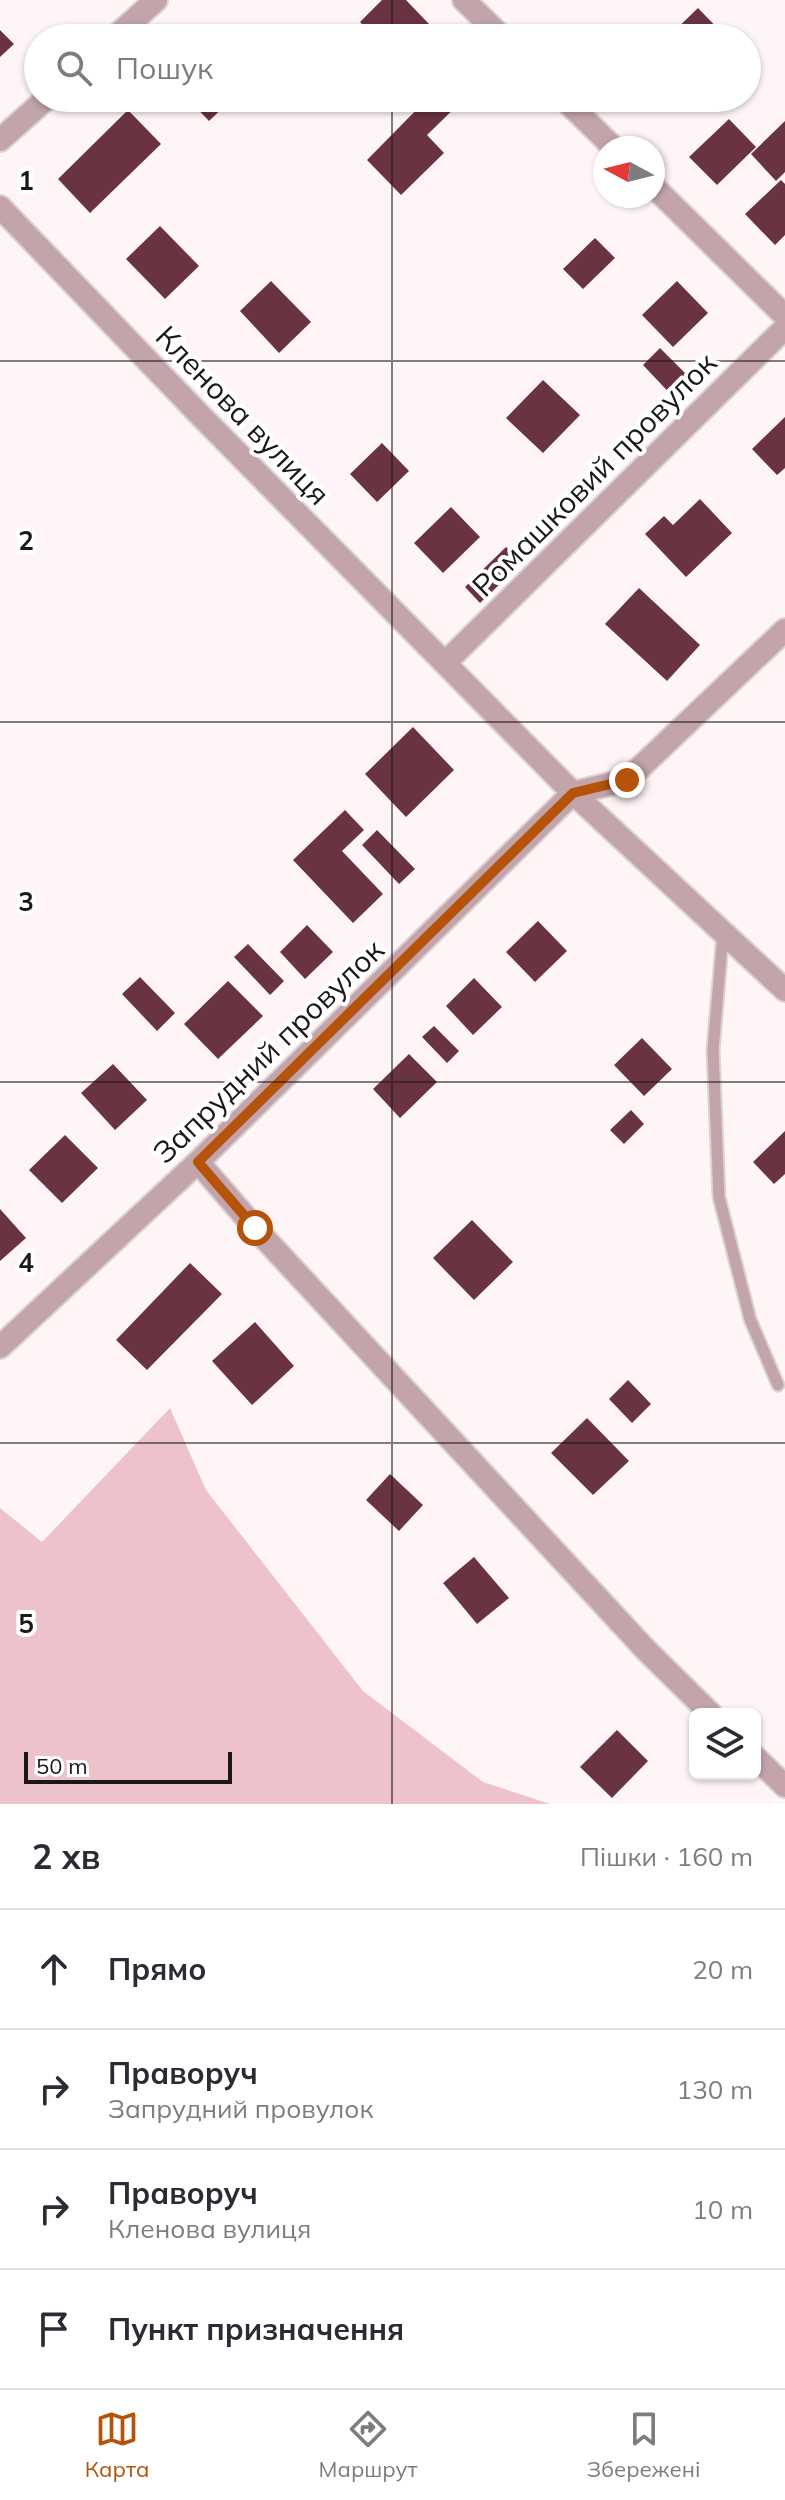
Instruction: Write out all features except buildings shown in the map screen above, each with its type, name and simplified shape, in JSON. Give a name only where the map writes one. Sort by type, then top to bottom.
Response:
[{"type":"street","points":[[129,24],[156,0]]},
{"type":"street","points":[[464,0],[489,24]]},
{"type":"street","points":[[0,140],[31,112]]},
{"type":"street","points":[[577,112],[602,136]]},
{"type":"street","points":[[665,198],[785,316]]},
{"type":"street","name":"Кленова вулиця","points":[[0,207],[198,413],[573,793],[785,990]]},
{"type":"street","name":"Ромашковий провулок","points":[[446,662],[785,328]]},
{"type":"street","points":[[573,793],[627,780],[785,630]]},
{"type":"street","name":"Запрудний провулок","points":[[0,1347],[198,1162],[573,793]]},
{"type":"street","points":[[198,1162],[255,1228],[635,1638],[705,1708]]},
{"type":"street","points":[[761,1763],[785,1786]]},
{"type":"lane","points":[[723,932],[713,1050],[719,1197],[750,1319],[778,1385]]},
{"type":"shaded area","points":[[170,1408],[206,1490],[363,1691],[483,1782],[550,1804],[0,1804],[0,1508],[42,1542]]},
{"type":"route","points":[[255,1228],[198,1162],[573,793],[627,780]]}]
